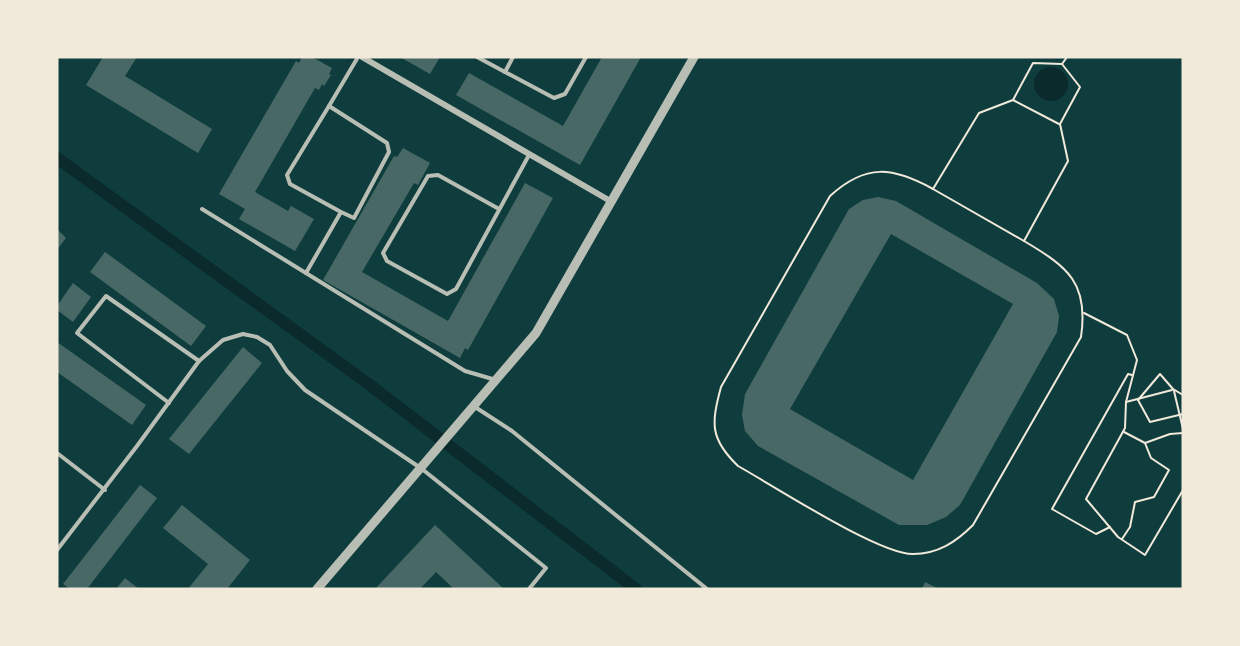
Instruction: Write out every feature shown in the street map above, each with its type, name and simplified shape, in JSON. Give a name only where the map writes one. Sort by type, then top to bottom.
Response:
[{"type":"street","points":[[360,57],[612,202]]},
{"type":"street","points":[[317,589],[432,458],[536,333],[694,57]]},
{"type":"lane","points":[[329,106],[387,143],[389,152],[354,218],[291,184],[287,176],[329,106],[360,57]]},
{"type":"lane","points":[[477,57],[554,98],[565,94],[586,57]]},
{"type":"lane","points":[[505,72],[513,57]]},
{"type":"lane","points":[[499,209],[438,175],[428,176],[383,253],[387,261],[447,294],[456,289],[530,154]]},
{"type":"lane","points":[[202,209],[465,372],[496,380]]},
{"type":"lane","points":[[306,273],[341,212]]},
{"type":"lane","points":[[169,403],[77,333],[106,296],[199,361]]},
{"type":"lane","points":[[57,550],[105,490],[199,361],[222,340],[243,334],[257,337],[270,345],[287,371],[305,390],[422,469],[546,568],[529,589]]},
{"type":"lane","points":[[475,406],[512,431],[707,589]]},
{"type":"lane","points":[[57,453],[105,490]]},
{"type":"path","points":[[1062,64],[1067,57]]},
{"type":"path","points":[[933,189],[979,113],[1013,100],[1033,63],[1062,64],[1080,87],[1060,124],[1068,161],[1024,241]]},
{"type":"path","points":[[1013,100],[1060,124]]},
{"type":"path","points":[[877,170],[897,174],[933,189],[1024,241],[1043,252],[1074,279],[1084,313],[1081,337],[973,525],[956,542],[938,550],[912,554],[882,547],[738,466],[725,453],[716,437],[714,419],[721,387],[830,196],[853,178],[877,170]]},
{"type":"path","points":[[1084,313],[1127,335],[1137,360],[1126,402],[1124,432],[1086,500],[1110,527],[1146,555],[1183,490]]},
{"type":"path","points":[[1110,527],[1096,534],[1052,509],[1128,374],[1133,375]]},
{"type":"path","points":[[1138,400],[1160,374],[1173,389],[1183,395]]},
{"type":"path","points":[[1126,402],[1173,389]]},
{"type":"path","points":[[1173,389],[1182,414],[1183,429]]},
{"type":"path","points":[[1138,400],[1150,422],[1182,414]]},
{"type":"path","points":[[1122,538],[1130,527],[1134,502],[1154,497],[1169,470],[1151,458],[1145,443],[1124,432]]},
{"type":"path","points":[[1145,443],[1170,434],[1183,434]]},
{"type":"water","points":[[1051,67],[1063,72],[1068,84],[1063,96],[1051,101],[1039,96],[1034,84],[1039,72]]},
{"type":"building","points":[[103,57],[137,57],[125,76],[212,129],[198,153],[86,85]]},
{"type":"building","points":[[302,57],[312,57],[332,68],[329,74],[331,75],[324,86],[322,84],[319,90],[315,88],[255,192],[288,211],[291,206],[314,219],[295,251],[239,219],[245,209],[219,194],[296,61],[299,63]]},
{"type":"building","points":[[400,57],[440,57],[430,74]]},
{"type":"building","points":[[602,57],[641,57],[580,165],[456,95],[469,73],[563,126]]},
{"type":"building","points":[[403,148],[430,163],[418,185],[414,183],[362,272],[448,321],[525,183],[553,198],[468,350],[465,348],[460,358],[323,280],[394,156],[397,157]]},
{"type":"building","points":[[878,197],[896,201],[1037,283],[1054,299],[1059,316],[1057,332],[960,505],[946,517],[927,525],[899,525],[758,446],[745,431],[742,415],[745,394],[849,209],[863,200]],"holes":[[[891,234],[1013,304],[913,480],[790,409]]]},
{"type":"building","points":[[57,229],[66,238],[57,250]]},
{"type":"building","points":[[105,252],[206,326],[191,346],[90,272]]},
{"type":"building","points":[[73,283],[91,297],[73,322],[57,310],[57,306]]},
{"type":"building","points":[[57,342],[146,405],[132,425],[57,372]]},
{"type":"building","points":[[243,347],[262,363],[189,454],[169,439]]},
{"type":"building","points":[[140,485],[157,498],[87,589],[70,589],[63,584]]},
{"type":"building","points":[[182,505],[250,560],[227,589],[188,589],[208,564],[163,528]]},
{"type":"building","points":[[435,525],[504,589],[454,589],[436,572],[420,589],[375,589]]},
{"type":"building","points":[[125,578],[139,589],[116,589]]},
{"type":"building","points":[[925,582],[939,589],[922,589]]},
{"type":"waterway","points":[[57,158],[366,382],[636,589]]}]
